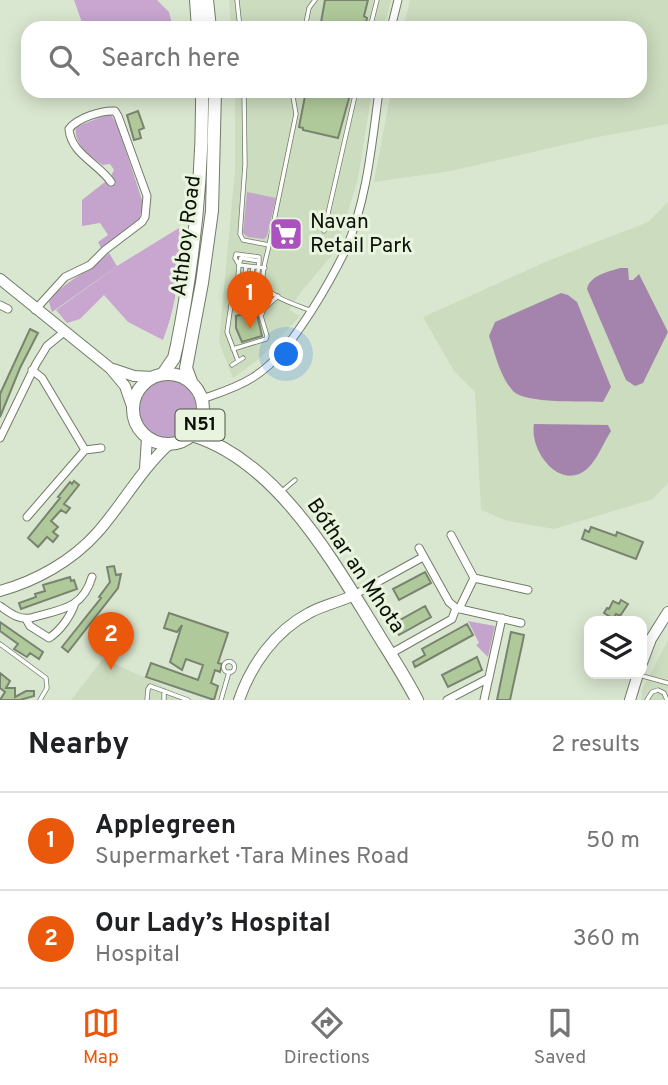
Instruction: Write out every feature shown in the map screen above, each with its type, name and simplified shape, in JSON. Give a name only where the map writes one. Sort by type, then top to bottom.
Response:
[{"type":"main road","points":[[196,0],[198,21]]},
{"type":"main road","points":[[207,0],[209,21]]},
{"type":"main road","name":"Athboy Road","points":[[158,376],[174,358],[197,230],[203,147],[202,98]]},
{"type":"main road","name":"Athboy Road","points":[[192,384],[186,368],[212,211],[215,98]]},
{"type":"main road","name":"N51","points":[[158,376],[173,374],[192,384],[202,399],[202,418],[212,441]]},
{"type":"main road","points":[[133,409],[140,387],[158,376]]},
{"type":"main road","name":"N51","points":[[133,409],[135,423],[147,438],[168,445],[192,435],[202,418]]},
{"type":"main road","name":"Bóthar an Mhota","points":[[192,435],[212,441],[236,456],[254,470],[299,516],[354,595],[417,700]]},
{"type":"street","points":[[393,21],[398,0]]},
{"type":"street","points":[[202,399],[240,385],[269,365],[282,353],[311,311],[340,261],[356,219],[378,98]]},
{"type":"street","points":[[33,308],[65,277],[90,265],[145,217],[147,195],[118,116],[115,111],[108,110],[73,123],[69,129],[70,139],[77,149],[111,182]]},
{"type":"street","points":[[0,279],[110,368],[125,386],[133,409]]},
{"type":"street","points":[[0,305],[9,309]]},
{"type":"street","points":[[0,438],[32,370],[47,346],[64,332]]},
{"type":"street","points":[[110,368],[134,376],[158,376]]},
{"type":"street","points":[[32,370],[41,378],[85,450]]},
{"type":"street","points":[[145,469],[147,438]]},
{"type":"street","points":[[0,591],[48,571],[73,556],[96,535],[145,469],[168,445]]},
{"type":"street","points":[[27,517],[85,450],[101,448]]},
{"type":"street","points":[[451,535],[474,578],[528,590]]},
{"type":"street","points":[[419,548],[449,601],[457,608],[521,623]]},
{"type":"street","points":[[239,700],[251,670],[282,633],[307,614],[354,595],[423,557]]},
{"type":"street","points":[[0,606],[17,617],[26,619],[81,601],[88,592],[92,577]]},
{"type":"street","points":[[390,654],[452,619],[474,578]]},
{"type":"street","points":[[26,619],[30,626],[49,638],[61,627],[75,603]]},
{"type":"street","points":[[647,650],[668,612]]},
{"type":"street","points":[[484,700],[502,618]]},
{"type":"street","points":[[447,700],[489,678]]},
{"type":"street","points":[[630,700],[636,679]]},
{"type":"lane","points":[[237,0],[239,21]]},
{"type":"lane","points":[[306,21],[309,8],[315,0]]},
{"type":"lane","points":[[372,21],[377,0]]},
{"type":"lane","points":[[244,98],[245,165],[240,234],[243,240],[269,245]]},
{"type":"lane","points":[[293,98],[296,114],[269,245],[264,284],[269,291],[311,311]]},
{"type":"lane","points":[[324,231],[354,98]]},
{"type":"lane","points":[[238,361],[227,332],[231,305],[236,301],[241,258],[259,261],[255,303]]},
{"type":"lane","points":[[239,265],[265,268]]},
{"type":"lane","points":[[242,302],[246,266]]},
{"type":"lane","points":[[248,302],[253,267]]},
{"type":"lane","points":[[233,349],[266,339],[261,316],[264,309],[278,296]]},
{"type":"lane","points":[[236,301],[255,303],[262,305],[264,309]]},
{"type":"lane","points":[[232,365],[243,358]]},
{"type":"lane","points":[[279,494],[295,480]]},
{"type":"lane","points":[[0,644],[46,678],[47,688],[40,700]]},
{"type":"lane","points":[[221,700],[229,673]]},
{"type":"lane","points":[[647,677],[668,683]]},
{"type":"lane","points":[[148,700],[150,686],[188,700]]},
{"type":"lane","points":[[647,700],[652,692],[658,690],[664,693],[667,700]]},
{"type":"lane","points":[[164,691],[164,700]]},
{"type":"shaded area","points":[[74,0],[157,0],[169,12],[171,21],[82,21]]},
{"type":"shaded area","points":[[229,0],[391,0],[386,21],[230,21]]},
{"type":"shaded area","points":[[410,0],[668,0],[668,124],[598,137],[451,171],[374,182],[390,98],[647,98],[647,21],[405,21]]},
{"type":"shaded area","name":"Navan Retail Park","points":[[235,98],[371,98],[358,179],[336,250],[289,310],[300,316],[259,359],[233,378],[219,342],[235,170]]},
{"type":"shaded area","points":[[111,115],[117,124],[143,203],[139,220],[101,248],[98,242],[108,235],[100,223],[82,226],[82,200],[110,178],[114,170],[110,164],[103,165],[88,154],[77,139],[76,127]]},
{"type":"shaded area","points":[[247,192],[276,198],[264,239],[248,237],[243,233]]},
{"type":"shaded area","points":[[668,202],[668,483],[653,499],[554,529],[508,521],[481,510],[475,392],[454,371],[423,317],[550,260],[648,222]]},
{"type":"shaded area","points":[[179,228],[177,285],[163,340],[128,322],[104,295],[80,319],[67,323],[56,310],[117,266]]},
{"type":"shaded area","points":[[109,253],[117,266],[52,312],[49,302],[55,294]]},
{"type":"shaded area","points":[[620,268],[628,268],[629,280],[639,274],[668,332],[643,383],[635,386],[626,380],[587,289],[596,277]]},
{"type":"shaded area","points":[[561,293],[577,302],[611,387],[603,402],[542,400],[520,395],[508,385],[498,365],[489,336],[495,322]]},
{"type":"shaded area","points":[[167,380],[178,382],[191,393],[196,409],[194,420],[183,433],[167,438],[156,436],[143,425],[138,409],[140,398],[151,385]]},
{"type":"shaded area","points":[[534,424],[608,425],[611,431],[587,469],[577,475],[567,475],[557,472],[541,456],[536,446]]},
{"type":"shaded area","points":[[468,621],[495,626],[488,657],[476,645],[479,643]]},
{"type":"shaded area","points":[[668,640],[668,700],[641,700],[643,688]]},
{"type":"shaded area","points":[[103,659],[153,681],[189,700],[71,700]]},
{"type":"building","points":[[325,0],[368,0],[364,16],[366,21],[321,21]]},
{"type":"building","points":[[305,98],[349,98],[338,138],[299,127]]},
{"type":"building","points":[[138,111],[144,128],[139,130],[141,138],[134,140],[127,115]]},
{"type":"building","points":[[256,310],[262,336],[242,342],[236,328],[236,316]]},
{"type":"building","points":[[30,329],[38,333],[0,417],[0,394]]},
{"type":"building","points":[[74,481],[79,485],[64,504],[70,508],[66,513],[61,510],[51,521],[58,527],[53,532],[58,536],[53,542],[47,537],[38,547],[28,538],[70,482],[72,484]]},
{"type":"building","points":[[591,527],[616,536],[617,532],[643,542],[636,559],[582,539],[585,530],[589,532]]},
{"type":"building","points":[[114,566],[116,575],[121,574],[118,588],[68,652],[62,647],[101,598],[99,597],[110,582],[107,567]]},
{"type":"building","points":[[425,572],[431,583],[399,600],[393,589]]},
{"type":"building","points":[[70,577],[77,589],[21,609],[19,603],[45,591],[43,585]]},
{"type":"building","points":[[621,600],[628,604],[620,616],[604,613],[613,601],[619,604]]},
{"type":"building","points":[[425,606],[431,617],[399,635],[393,624]]},
{"type":"building","points":[[169,613],[228,633],[218,663],[222,664],[220,672],[215,670],[211,683],[218,686],[214,700],[146,677],[151,663],[198,680],[203,665],[186,659],[182,670],[170,662],[182,625],[177,632],[164,628]]},
{"type":"building","points":[[0,622],[43,652],[39,659],[30,653],[27,657],[14,649],[18,644],[0,631]]},
{"type":"building","points":[[467,624],[473,635],[415,667],[413,662],[425,655],[422,649]]},
{"type":"building","points":[[511,632],[524,635],[522,645],[510,700],[497,700]]},
{"type":"building","points":[[477,657],[482,670],[448,687],[442,675]]},
{"type":"building","points":[[0,673],[10,681],[6,688],[15,688],[15,697],[26,691],[34,691],[34,696],[20,700],[0,700],[5,692],[0,688]]},
{"type":"place","name":"Navan Retail Park","points":[[286,234]]},
{"type":"place","name":"Applegreen","points":[[250,329]]},
{"type":"place","name":"Our Lady’s Hospital","points":[[111,670]]}]
